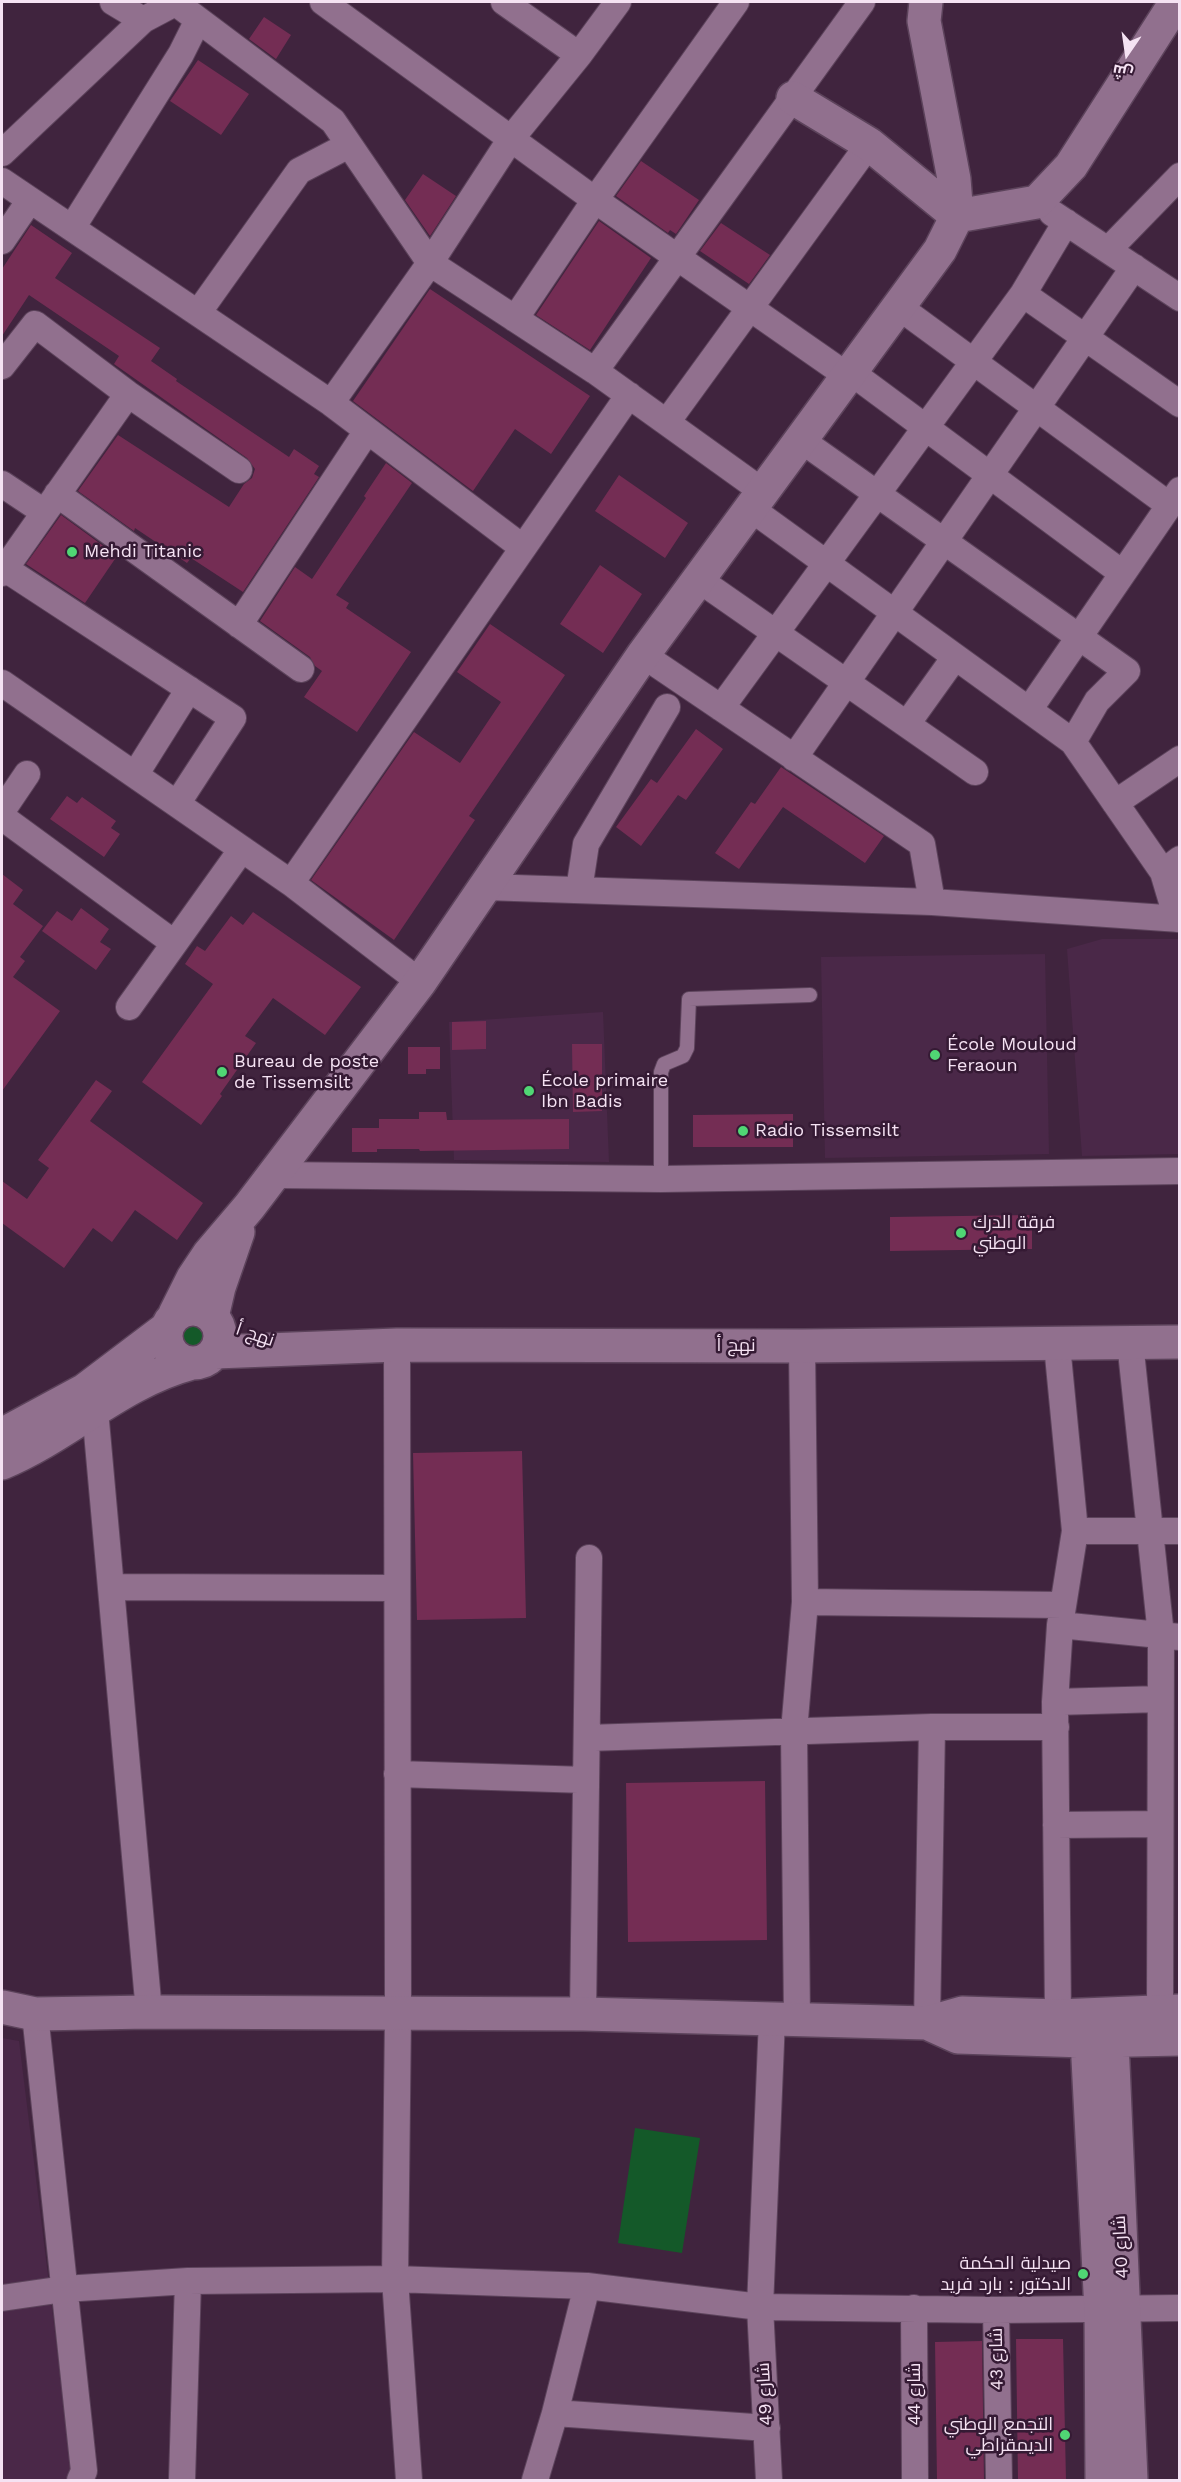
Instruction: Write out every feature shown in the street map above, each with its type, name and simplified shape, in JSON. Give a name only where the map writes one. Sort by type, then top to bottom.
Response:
[{"type":"main road","points":[[249,1207],[233,1243],[211,1328],[183,1361],[171,1351],[166,1336],[193,1278],[209,1254],[249,1207],[420,982],[643,655],[940,250],[957,216],[954,179],[924,21],[926,2]]},
{"type":"main road","points":[[793,98],[869,144],[957,216],[1037,202],[1071,166],[1176,2]]},
{"type":"main road","points":[[2,1435],[85,1390],[171,1321],[192,1309],[206,1312],[211,1328]]},
{"type":"main road","points":[[2,1463],[35,1446],[152,1375],[211,1328]]},
{"type":"main road","name":"نهج أ","points":[[211,1328],[258,1336],[293,1349]]},
{"type":"main road","name":"نهج أ","points":[[211,1328],[293,1349],[397,1345],[802,1346],[1179,1342]]},
{"type":"main road","points":[[2,2007],[35,2014],[149,2012],[583,2014],[927,2023],[962,2013],[1090,2025],[1179,2039]]},
{"type":"main road","points":[[1090,2025],[1169,2011]]},
{"type":"main road","name":"شارع 40","points":[[1090,2025],[1112,2310],[1131,2481]]},
{"type":"main road","name":"شارع 40","points":[[1102,2481],[1112,2310]]},
{"type":"street","points":[[113,2],[143,20]]},
{"type":"street","points":[[2,153],[143,20],[176,2],[333,121],[430,263],[595,371],[667,422],[756,499],[826,564],[1073,742],[1115,803],[1171,866],[1178,919],[932,902],[485,887]]},
{"type":"street","points":[[323,2],[510,140],[751,310],[926,427],[1122,573]]},
{"type":"street","points":[[504,2],[579,55]]},
{"type":"street","points":[[331,403],[430,263],[510,140],[579,55],[618,2]]},
{"type":"street","points":[[515,319],[595,200],[736,2]]},
{"type":"street","points":[[595,371],[862,2]]},
{"type":"street","points":[[72,228],[181,54],[198,20]]},
{"type":"street","points":[[667,422],[751,310],[869,144]]},
{"type":"street","points":[[198,313],[298,171],[349,145]]},
{"type":"street","points":[[1108,250],[1179,176]]},
{"type":"street","points":[[2,181],[331,403],[522,546]]},
{"type":"street","points":[[2,241],[30,200]]},
{"type":"street","points":[[1037,202],[1179,298]]},
{"type":"street","points":[[721,708],[1023,294],[1066,222]]},
{"type":"street","points":[[794,758],[1134,267]]},
{"type":"street","points":[[1023,294],[1179,404]]},
{"type":"street","points":[[899,307],[1036,408],[1174,497],[1029,710]]},
{"type":"street","points":[[2,366],[35,324],[128,394],[239,470]]},
{"type":"street","points":[[128,394],[3,570],[233,718],[177,804]]},
{"type":"street","points":[[291,883],[629,394]]},
{"type":"street","points":[[239,625],[368,431]]},
{"type":"street","points":[[801,440],[1127,671],[1096,701],[1073,742]]},
{"type":"street","points":[[2,484],[50,503],[239,625],[301,669]]},
{"type":"street","points":[[698,579],[975,772]]},
{"type":"street","points":[[643,655],[922,844],[932,902]]},
{"type":"street","points":[[907,724],[955,657]]},
{"type":"street","points":[[2,682],[291,883],[420,982]]},
{"type":"street","points":[[135,775],[189,689]]},
{"type":"street","points":[[579,890],[585,844],[667,707]]},
{"type":"street","points":[[1115,803],[1179,759]]},
{"type":"street","points":[[2,811],[27,774]]},
{"type":"street","points":[[2,817],[174,943]]},
{"type":"street","points":[[129,1007],[242,849]]},
{"type":"street","points":[[273,1175],[661,1179],[1179,1171]]},
{"type":"street","points":[[1130,1342],[1150,1531],[1170,1636],[1160,1699],[1159,1824],[1169,1882],[1169,2011]]},
{"type":"street","points":[[397,1345],[398,2013],[395,2278],[409,2481]]},
{"type":"street","points":[[1057,1345],[1075,1531],[1061,1615],[1055,1714],[1056,1825],[1090,2025]]},
{"type":"street","name":"شارع 49","points":[[769,2481],[760,2307],[784,2019],[794,1731],[805,1602],[802,1346]]},
{"type":"street","points":[[95,1410],[149,2012]]},
{"type":"street","points":[[1075,1531],[1179,1531]]},
{"type":"street","points":[[583,2014],[589,1558]]},
{"type":"street","points":[[111,1587],[397,1588]]},
{"type":"street","points":[[805,1602],[1061,1615],[1170,1636]]},
{"type":"street","points":[[587,1738],[932,1727],[1055,1714],[1160,1699]]},
{"type":"street","points":[[927,2023],[932,1727]]},
{"type":"street","points":[[397,1773],[586,1780]]},
{"type":"street","points":[[1056,1825],[1159,1824]]},
{"type":"street","points":[[35,2014],[84,2471],[80,2481]]},
{"type":"street","points":[[2,2298],[64,2289],[188,2281],[395,2278],[586,2286],[760,2307],[996,2310],[1179,2308]]},
{"type":"street","points":[[182,2481],[188,2281]]},
{"type":"street","points":[[534,2481],[555,2413],[586,2286]]},
{"type":"street","name":"شارع 44","points":[[914,2308],[915,2481]]},
{"type":"street","name":"شارع 43","points":[[996,2310],[999,2481]]},
{"type":"street","points":[[555,2413],[767,2428]]},
{"type":"lane","points":[[661,1179],[661,1072],[664,1064],[683,1056],[687,1048],[689,999],[810,995]]},
{"type":"shaded area","points":[[1102,939],[1179,939],[1179,1154],[1082,1156],[1067,949]]},
{"type":"shaded area","name":"École Mouloud Feraoun","points":[[1045,954],[1049,1154],[825,1158],[821,957]]},
{"type":"shaded area","name":"École primaire Ibn Badis","points":[[603,1012],[609,1162],[454,1160],[449,1022]]},
{"type":"shaded area","points":[[2,2038],[19,2041],[72,2470],[67,2480],[2,2480]]},
{"type":"green space","points":[[194,1319],[204,1324],[209,1334],[204,1344],[194,1349],[184,1344],[179,1334],[184,1324]]},
{"type":"green space","points":[[635,2128],[700,2138],[682,2253],[618,2243]]},
{"type":"building","points":[[264,17],[291,35],[276,59],[249,39]]},
{"type":"building","points":[[198,60],[249,94],[221,135],[170,101]]},
{"type":"building","points":[[641,161],[699,200],[676,234],[670,230],[668,233],[616,196]]},
{"type":"building","points":[[423,174],[456,196],[430,236],[405,200]]},
{"type":"building","points":[[599,221],[651,258],[590,350],[536,315]]},
{"type":"building","points":[[721,223],[770,255],[749,284],[700,251]]},
{"type":"building","points":[[31,225],[72,253],[55,278],[160,348],[151,361],[177,379],[176,381],[289,457],[294,449],[319,466],[314,474],[319,477],[243,592],[191,558],[187,563],[135,528],[134,531],[78,491],[118,435],[229,507],[244,484],[252,478],[255,469],[247,458],[114,364],[119,356],[29,295],[2,336],[2,269]]},
{"type":"building","points":[[430,289],[590,396],[551,454],[515,429],[473,491],[353,401]]},
{"type":"building","points":[[386,463],[412,483],[336,595],[349,603],[346,608],[411,652],[357,732],[304,697],[322,671],[315,666],[310,657],[260,621],[295,567],[312,579],[366,498],[364,496]]},
{"type":"building","points":[[619,475],[688,523],[665,558],[595,511]]},
{"type":"building","points":[[61,515],[117,556],[85,603],[26,564]]},
{"type":"building","points":[[600,565],[642,594],[603,653],[560,624]]},
{"type":"building","points":[[490,624],[565,675],[469,816],[475,820],[394,940],[311,880],[414,732],[460,763],[501,702],[457,672]]},
{"type":"building","points":[[696,729],[723,749],[686,800],[678,795],[641,846],[616,827],[651,779],[657,783]]},
{"type":"building","points":[[781,767],[884,836],[865,863],[783,807],[739,869],[715,853],[751,802],[755,804]]},
{"type":"building","points":[[67,796],[77,803],[82,797],[116,821],[111,828],[120,834],[104,857],[50,819]]},
{"type":"building","points":[[2,874],[23,890],[13,904],[43,926],[20,957],[25,961],[13,977],[60,1011],[2,1091]]},
{"type":"building","points":[[81,908],[109,929],[100,942],[111,949],[96,970],[42,931],[57,911],[72,921]]},
{"type":"building","points":[[253,912],[361,987],[325,1035],[273,998],[245,1036],[256,1043],[201,1125],[142,1082],[213,984],[185,964],[197,946],[205,951],[231,916],[243,925]]},
{"type":"building","points":[[486,1021],[486,1049],[452,1050],[452,1022]]},
{"type":"building","points":[[572,1044],[602,1044],[602,1111],[573,1112]]},
{"type":"building","points":[[408,1047],[440,1047],[440,1069],[426,1069],[426,1074],[408,1074]]},
{"type":"building","points":[[96,1080],[112,1091],[90,1121],[203,1203],[177,1240],[135,1210],[112,1242],[93,1228],[64,1268],[2,1223],[2,1181],[27,1199],[49,1168],[38,1160]]},
{"type":"building","points":[[419,1112],[446,1112],[447,1120],[569,1119],[569,1149],[420,1151],[419,1149],[377,1149],[377,1152],[352,1152],[352,1128],[379,1128],[379,1119],[419,1119]]},
{"type":"building","name":"Radio Tissemsilt","points":[[793,1114],[793,1147],[693,1147],[693,1115]]},
{"type":"building","name":"فرقة الدرك الوطني","points":[[1032,1215],[1032,1249],[890,1251],[890,1217]]},
{"type":"building","points":[[522,1451],[526,1618],[417,1620],[413,1453]]},
{"type":"building","points":[[765,1781],[767,1940],[628,1942],[626,1783]]},
{"type":"building","points":[[1016,2339],[1063,2339],[1066,2481],[1018,2481]]},
{"type":"building","points":[[982,2341],[984,2481],[937,2481],[935,2342]]},
{"type":"place","name":"Mehdi Titanic","points":[[72,552]]},
{"type":"place","name":"École Mouloud Feraoun","points":[[935,1055]]},
{"type":"place","name":"Bureau de poste de Tissemsilt","points":[[222,1072]]},
{"type":"place","name":"École primaire Ibn Badis","points":[[529,1091]]},
{"type":"place","name":"Radio Tissemsilt","points":[[743,1131]]},
{"type":"place","name":"فرقة الدرك الوطني","points":[[961,1233]]},
{"type":"place","name":"صيدلية الحكمة الدكتور : بارد فريد","points":[[1083,2274]]},
{"type":"place","name":"التجمع الوطني الديمقراطي","points":[[1065,2435]]}]
